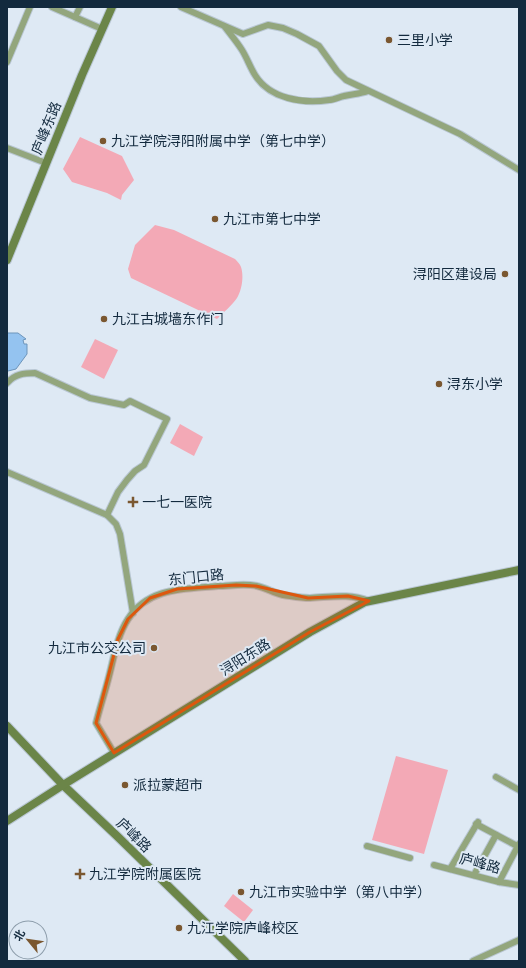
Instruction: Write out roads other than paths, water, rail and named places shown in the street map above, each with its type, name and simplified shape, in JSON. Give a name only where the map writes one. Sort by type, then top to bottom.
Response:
[{"type":"main road","name":"庐峰东路","points":[[7,260],[82,75],[112,7]]},
{"type":"main road","name":"浔阳东路","points":[[7,821],[310,632],[365,602],[519,570]]},
{"type":"main road","name":"庐峰路","points":[[7,726],[63,785],[245,961]]},
{"type":"street","points":[[7,62],[30,7]]},
{"type":"street","points":[[52,7],[102,29]]},
{"type":"street","points":[[75,17],[80,7]]},
{"type":"street","points":[[181,7],[243,34],[268,25],[283,28],[297,34],[319,46],[337,71],[346,80],[460,134],[519,170]]},
{"type":"street","points":[[224,26],[242,49],[254,74],[264,86],[278,95],[291,99],[315,101],[330,100],[368,91]]},
{"type":"street","points":[[7,148],[46,163]]},
{"type":"street","points":[[7,383],[16,375],[35,373],[90,398],[124,405],[130,401],[167,418],[144,465],[135,471],[118,492],[107,515]]},
{"type":"street","points":[[7,472],[107,515],[116,524],[120,534],[133,612]]},
{"type":"street","name":"东门口路","points":[[114,753],[96,723],[118,639],[133,612],[138,606],[150,598],[163,592],[177,589],[236,585],[256,586],[283,595],[308,598],[348,596],[359,597],[369,601]]},
{"type":"street","points":[[496,777],[519,790]]},
{"type":"street","points":[[450,869],[477,823],[496,835],[519,846],[499,882]]},
{"type":"street","points":[[474,875],[496,835]]},
{"type":"street","points":[[367,846],[410,858]]},
{"type":"street","name":"庐峰路","points":[[434,865],[499,882],[519,885]]},
{"type":"street","points":[[473,961],[519,940]]},
{"type":"water","points":[[7,333],[18,333],[26,339],[23,340],[24,344],[27,344],[27,354],[16,369],[8,371],[7,370]]},
{"type":"place","name":"三里小学","points":[[389,40]]},
{"type":"place","name":"九江学院浔阳附属中学（第七中学）","points":[[103,141]]},
{"type":"place","name":"九江市第七中学","points":[[215,219]]},
{"type":"place","name":"浔阳区建设局","points":[[505,274]]},
{"type":"place","name":"九江古城墙东作门","points":[[104,319]]},
{"type":"place","name":"浔东小学","points":[[439,384]]},
{"type":"place","name":"一七一医院","points":[[133,502]]},
{"type":"place","name":"九江市公交公司","points":[[154,648]]},
{"type":"place","name":"派拉蒙超市","points":[[125,785]]},
{"type":"place","name":"九江学院附属医院","points":[[80,874]]},
{"type":"place","name":"九江市实验中学（第八中学）","points":[[241,892]]},
{"type":"place","name":"九江学院庐峰校区","points":[[179,928]]}]
